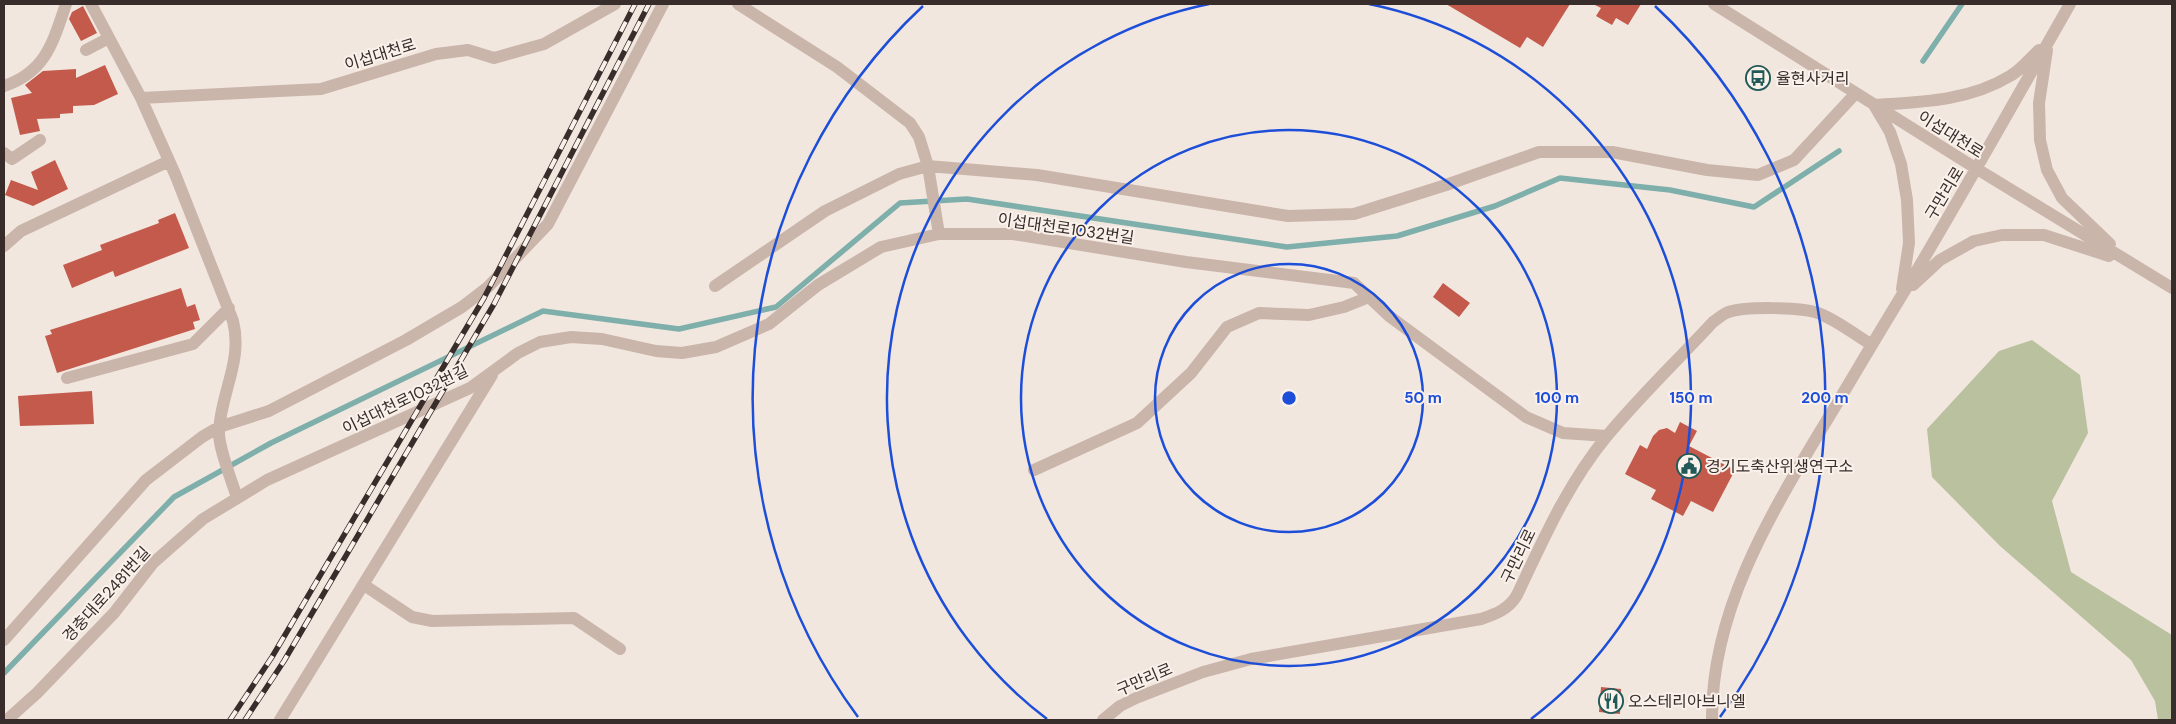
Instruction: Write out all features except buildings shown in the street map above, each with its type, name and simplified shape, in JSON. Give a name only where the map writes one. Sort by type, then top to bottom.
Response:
[{"type":"street","points":[[4,86],[20,80],[34,71],[42,61],[50,48],[66,4]]},
{"type":"street","points":[[91,4],[141,98],[169,161],[228,308],[236,334],[237,346],[219,432],[237,498]]},
{"type":"street","name":"이섭대천로","points":[[141,98],[321,90],[436,54],[468,50],[494,58],[544,44],[615,4]]},
{"type":"street","points":[[4,640],[146,480],[202,437],[269,411],[406,340],[462,307],[488,287],[515,261],[548,224],[663,4]]},
{"type":"street","points":[[738,4],[837,67],[910,123],[919,137],[928,171],[938,228]]},
{"type":"street","name":"이섭대천로","points":[[1714,4],[1977,170],[2172,288]]},
{"type":"street","name":"구만리로","points":[[1712,720],[1712,705],[1720,646],[1735,591],[1762,534],[1802,461],[1977,170],[2070,4]]},
{"type":"street","points":[[86,50],[109,38]]},
{"type":"street","points":[[1901,297],[1909,243],[1907,200],[1901,164],[1890,132],[1874,105],[1953,97],[1982,90],[2011,75],[2048,42]]},
{"type":"street","points":[[2048,42],[2039,103],[2040,140],[2047,170],[2062,198],[2128,262]]},
{"type":"street","points":[[715,286],[825,211],[899,174],[928,171],[1037,175],[1288,216],[1354,214],[1446,185],[1538,152],[1612,152],[1707,170],[1758,175],[1794,160],[1856,94]]},
{"type":"street","points":[[4,153],[12,159],[40,140]]},
{"type":"street","points":[[4,246],[21,231],[169,161]]},
{"type":"street","name":"이섭대천로1032번길","points":[[237,498],[267,480],[470,388],[518,353],[540,342],[571,338],[602,339],[656,351],[682,353],[716,347],[769,324],[818,285],[881,247],[939,234],[1013,234],[1186,262],[1344,280],[1354,283],[1389,316],[1526,417],[1563,433],[1607,436]]},
{"type":"street","points":[[1901,297],[1940,260],[1974,242],[2002,235],[2044,235],[2128,262]]},
{"type":"street","points":[[1034,470],[1137,423],[1173,392],[1191,373],[1227,327],[1259,313],[1309,315],[1344,307],[1369,297]]},
{"type":"street","points":[[67,378],[193,344],[228,308]]},
{"type":"street","name":"구만리로","points":[[1103,720],[1120,706],[1136,698],[1203,672],[1251,659],[1480,619],[1502,611],[1512,604],[1557,511],[1581,472],[1607,436],[1713,322],[1726,313],[1739,310],[1794,308],[1807,310],[1820,314],[1872,345]]},
{"type":"street","points":[[280,720],[496,369]]},
{"type":"street","name":"경충대로2481번길","points":[[7,720],[37,693],[114,613],[153,563],[203,519],[237,498]]},
{"type":"street","points":[[364,585],[412,617],[432,621],[574,618],[620,649]]},
{"type":"green space","points":[[2032,340],[2080,375],[2088,433],[2052,501],[2071,572],[2172,635],[2172,720],[2158,720],[2155,701],[2131,660],[2000,546],[1932,477],[1927,429],[1999,351]]},
{"type":"waterway","points":[[1923,61],[1962,4]]},
{"type":"waterway","points":[[4,673],[174,497],[271,443],[543,311],[679,329],[776,307],[900,203],[967,199],[1287,247],[1397,236],[1495,206],[1560,178],[1670,190],[1754,207],[1839,151]]},
{"type":"railway","points":[[230,720],[272,657],[484,298],[635,4]]},
{"type":"railway","points":[[245,720],[284,661],[494,304],[649,4]]},
{"type":"place","name":"율현사거리","points":[[1758,78]]},
{"type":"place","name":"경기도축산위생연구소","points":[[1689,466]]},
{"type":"place","name":"오스테리아브니엘","points":[[1611,701]]}]
